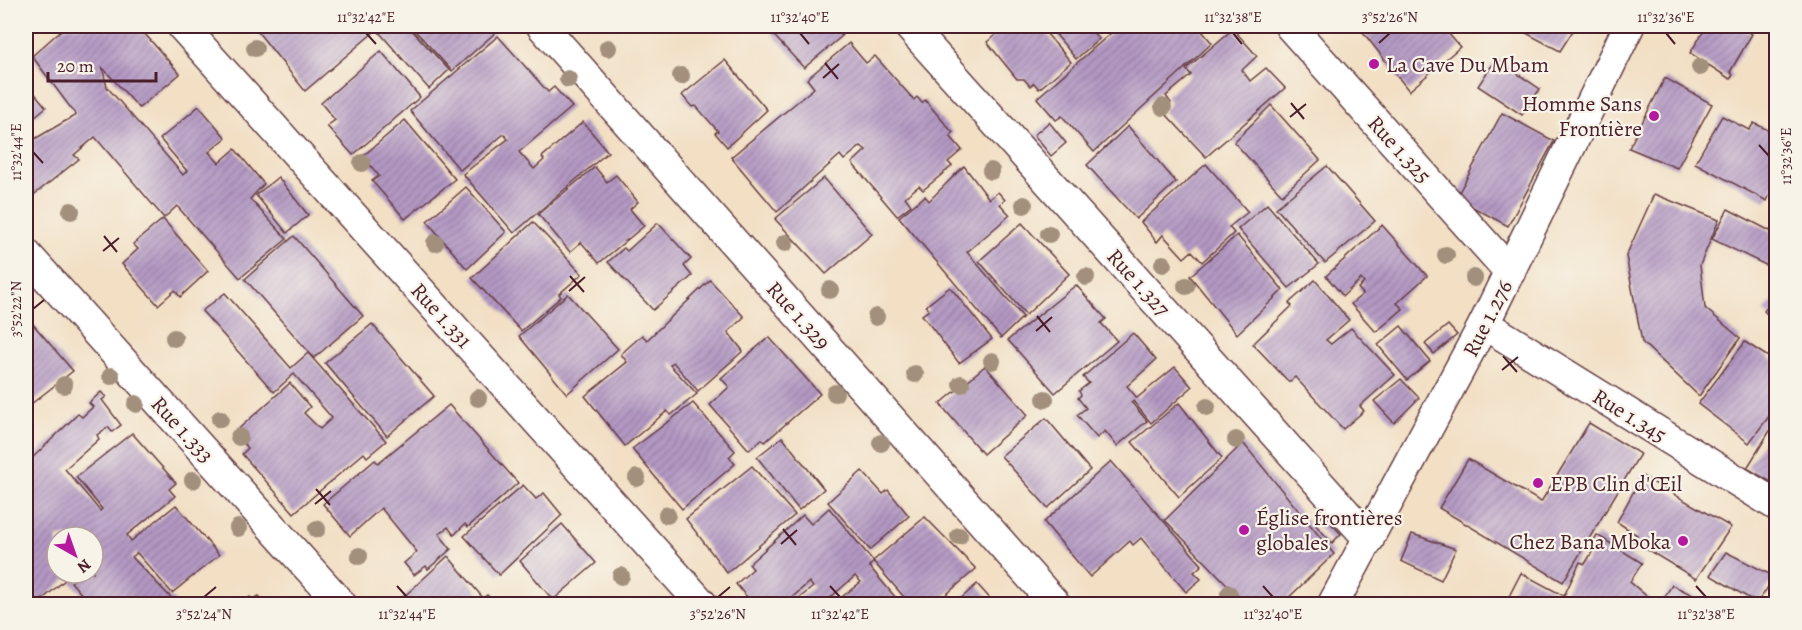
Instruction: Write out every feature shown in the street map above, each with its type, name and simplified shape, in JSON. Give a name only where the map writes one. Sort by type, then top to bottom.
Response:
[{"type":"street","name":"Rue 1.331","points":[[182,26],[702,604]]},
{"type":"street","name":"Rue 1.329","points":[[542,26],[1055,604]]},
{"type":"street","name":"Rue 1.327","points":[[909,26],[1369,539]]},
{"type":"street","name":"Rue 1.325","points":[[1290,26],[1510,272]]},
{"type":"street","name":"Rue 1.276","points":[[1333,604],[1484,324],[1629,26]]},
{"type":"street","name":"Rue 1.333","points":[[26,254],[341,604]]},
{"type":"street","name":"Rue 1.345","points":[[1484,324],[1776,506]]},
{"type":"building","points":[[66,26],[135,26],[142,34],[144,33],[180,74],[139,108],[102,67],[107,87],[183,175],[187,171],[160,139],[199,106],[226,138],[209,152],[219,163],[235,149],[264,184],[250,199],[287,239],[240,278],[177,206],[164,218],[95,137],[74,155],[79,159],[26,201],[26,144],[76,115],[32,56]]},
{"type":"building","points":[[265,26],[381,26],[305,91],[258,32]]},
{"type":"building","points":[[386,26],[408,26],[449,70],[429,89],[379,32]]},
{"type":"building","points":[[411,26],[488,26],[495,33],[452,71]]},
{"type":"building","points":[[765,26],[833,26],[842,36],[804,68]]},
{"type":"building","points":[[1006,26],[1040,26],[1071,62],[1039,89],[1034,83],[1030,86],[1024,79],[1017,79],[987,42]]},
{"type":"building","points":[[1049,26],[1087,26],[1099,39],[1076,59]]},
{"type":"building","points":[[1119,26],[1204,26],[1206,27],[1202,31],[1212,43],[1094,152],[1062,116],[1056,120],[1037,98]]},
{"type":"building","points":[[1360,26],[1442,26],[1460,47],[1409,91]]},
{"type":"building","points":[[1513,26],[1576,26],[1560,51]]},
{"type":"building","points":[[1707,26],[1738,26],[1752,34],[1730,72],[1733,75],[1730,79],[1690,53]]},
{"type":"building","points":[[1233,29],[1257,56],[1242,70],[1250,81],[1266,68],[1285,88],[1206,157],[1163,111],[1171,103],[1166,96],[1191,75],[1186,69]]},
{"type":"building","points":[[498,36],[548,92],[554,87],[572,107],[519,152],[534,169],[544,160],[542,157],[583,122],[608,152],[514,233],[463,174],[508,139],[504,134],[460,170],[410,111]]},
{"type":"building","points":[[849,43],[866,63],[875,56],[914,100],[917,97],[922,103],[925,100],[953,133],[950,136],[962,150],[948,162],[952,166],[923,190],[919,186],[905,197],[911,205],[897,216],[852,163],[866,150],[861,146],[844,160],[840,155],[777,212],[731,157],[814,88],[807,79]]},
{"type":"building","points":[[381,51],[420,97],[353,155],[327,126],[335,120],[321,103]]},
{"type":"building","points":[[1496,59],[1540,89],[1522,115],[1478,86]]},
{"type":"building","points":[[725,60],[767,110],[727,147],[715,133],[718,131],[696,106],[692,107],[682,95]]},
{"type":"building","points":[[1665,78],[1712,104],[1677,168],[1629,148]]},
{"type":"building","points":[[26,83],[46,107],[26,124]]},
{"type":"building","points":[[1271,105],[1320,160],[1282,195],[1234,142]]},
{"type":"building","points":[[1502,113],[1554,141],[1508,226],[1456,198]]},
{"type":"building","points":[[1722,116],[1749,130],[1754,123],[1776,134],[1776,180],[1767,201],[1695,163]]},
{"type":"building","points":[[405,120],[455,179],[405,219],[372,181],[379,176],[363,156]]},
{"type":"building","points":[[1049,122],[1066,143],[1051,156],[1034,135]]},
{"type":"building","points":[[1128,126],[1176,182],[1136,219],[1087,165]]},
{"type":"building","points":[[1206,164],[1248,212],[1229,227],[1234,233],[1202,262],[1192,251],[1184,258],[1163,235],[1157,242],[1141,222]]},
{"type":"building","points":[[964,166],[989,199],[998,192],[1005,200],[1000,204],[1010,215],[967,252],[1023,317],[1001,338],[899,217],[925,196],[929,201]]},
{"type":"building","points":[[1327,166],[1375,221],[1325,263],[1276,208]]},
{"type":"building","points":[[595,167],[607,182],[616,175],[638,202],[630,209],[644,226],[599,263],[581,242],[570,252],[538,214]]},
{"type":"building","points":[[278,177],[308,215],[287,233],[256,195]]},
{"type":"building","points":[[824,178],[872,234],[826,274],[775,219]]},
{"type":"building","points":[[466,187],[506,232],[467,269],[427,221]]},
{"type":"building","points":[[1654,194],[1719,220],[1700,265],[1705,308],[1740,338],[1699,396],[1642,342],[1626,256]]},
{"type":"building","points":[[1267,204],[1319,264],[1289,288],[1238,229]]},
{"type":"building","points":[[1728,209],[1776,234],[1776,270],[1712,239]]},
{"type":"building","points":[[163,219],[208,271],[180,297],[175,290],[158,305],[122,264],[138,249],[133,244]]},
{"type":"building","points":[[533,222],[582,274],[559,294],[561,297],[521,331],[472,278]]},
{"type":"building","points":[[658,223],[691,259],[684,266],[692,276],[653,310],[608,262],[624,248],[627,251]]},
{"type":"building","points":[[1022,223],[1069,274],[1026,315],[979,261]]},
{"type":"building","points":[[1382,225],[1427,276],[1397,303],[1403,309],[1376,332],[1351,304],[1363,294],[1358,288],[1364,283],[1361,279],[1343,296],[1326,276]]},
{"type":"building","points":[[1237,235],[1283,290],[1237,334],[1190,276]]},
{"type":"building","points":[[294,236],[363,316],[314,358],[245,279]]},
{"type":"building","points":[[710,280],[744,317],[728,332],[743,351],[698,391],[673,362],[670,365],[697,394],[671,415],[667,411],[625,446],[585,396],[627,362],[621,354],[642,335],[647,340]]},
{"type":"building","points":[[1315,280],[1349,320],[1326,340],[1331,344],[1351,328],[1395,375],[1360,406],[1364,411],[1343,429],[1295,377],[1289,382],[1253,344],[1292,306],[1289,303]]},
{"type":"building","points":[[1076,285],[1106,319],[1101,323],[1117,341],[1055,393],[1008,340]]},
{"type":"building","points":[[950,287],[992,339],[959,363],[922,315],[929,310],[926,306]]},
{"type":"building","points":[[225,293],[291,368],[308,353],[386,441],[367,457],[364,453],[294,513],[242,454],[248,448],[234,433],[290,383],[310,407],[304,413],[320,429],[332,418],[294,374],[274,392],[202,311]]},
{"type":"building","points":[[568,294],[618,349],[567,394],[519,336]]},
{"type":"building","points":[[1776,298],[1776,323],[1764,311]]},
{"type":"building","points":[[26,316],[73,371],[26,408]]},
{"type":"building","points":[[372,324],[434,396],[387,436],[325,363]]},
{"type":"building","points":[[1448,325],[1457,335],[1434,354],[1425,344]]},
{"type":"building","points":[[1401,326],[1430,361],[1407,380],[1378,345]]},
{"type":"building","points":[[1133,333],[1156,360],[1127,386],[1137,398],[1175,367],[1192,387],[1151,423],[1133,401],[1131,402],[1147,421],[1117,446],[1105,431],[1097,438],[1077,415],[1086,408],[1078,398],[1081,395],[1079,391],[1089,383],[1083,377]]},
{"type":"building","points":[[769,337],[820,394],[765,442],[762,439],[749,450],[710,405],[729,387],[721,378]]},
{"type":"building","points":[[1745,342],[1776,362],[1776,407],[1749,443],[1698,404]]},
{"type":"building","points":[[985,366],[1028,415],[983,454],[940,404]]},
{"type":"building","points":[[1401,379],[1419,398],[1394,423],[1374,401]]},
{"type":"building","points":[[101,392],[106,397],[102,400],[121,425],[112,432],[108,427],[97,435],[99,439],[65,469],[100,511],[102,509],[76,477],[132,433],[176,483],[169,489],[175,496],[127,535],[131,541],[176,505],[219,555],[172,593],[137,553],[132,557],[177,604],[90,604],[74,585],[105,585],[105,525],[45,525],[45,585],[59,585],[37,604],[26,603],[26,464],[78,414],[82,417],[93,407],[89,403]]},
{"type":"building","points":[[693,403],[735,451],[729,457],[735,464],[682,509],[632,449]]},
{"type":"building","points":[[1179,403],[1222,458],[1179,497],[1132,442]]},
{"type":"building","points":[[449,405],[518,483],[468,527],[465,524],[454,535],[448,527],[439,534],[451,549],[428,569],[426,566],[414,575],[404,563],[417,552],[381,508],[350,536],[323,504],[375,460],[378,463]]},
{"type":"building","points":[[1046,418],[1090,470],[1048,508],[1001,456]]},
{"type":"building","points":[[1776,421],[1776,485],[1747,468]]},
{"type":"building","name":"EPB Clin d'Œil","points":[[1589,423],[1640,454],[1563,582],[1439,508],[1468,459],[1541,502]]},
{"type":"building","points":[[782,437],[824,489],[799,510],[757,457]]},
{"type":"building","name":"Église frontières globales","points":[[1243,443],[1334,554],[1282,604],[1246,604],[1165,520]]},
{"type":"building","points":[[1111,461],[1202,565],[1194,572],[1201,579],[1186,592],[1141,538],[1133,545],[1130,541],[1090,577],[1044,522]]},
{"type":"building","points":[[752,466],[795,515],[727,573],[686,519]]},
{"type":"building","points":[[862,471],[883,494],[888,490],[909,516],[870,550],[828,502]]},
{"type":"building","points":[[1642,476],[1731,527],[1696,579],[1633,541],[1637,535],[1617,522]]},
{"type":"building","points":[[523,485],[536,499],[544,493],[562,515],[499,575],[464,536]]},
{"type":"building","points":[[829,508],[874,562],[869,566],[901,604],[833,604],[861,582],[855,576],[823,604],[792,604],[813,587],[809,582],[785,604],[753,604],[736,584],[753,569],[749,564],[803,515],[811,524]]},
{"type":"building","points":[[1323,515],[1341,534],[1332,543],[1314,523]]},
{"type":"building","points":[[925,517],[976,569],[935,604],[910,604],[873,561]]},
{"type":"building","points":[[562,524],[596,563],[553,600],[520,561]]},
{"type":"building","points":[[1412,534],[1456,549],[1441,580],[1401,561]]},
{"type":"building","points":[[1597,535],[1642,563],[1630,582],[1650,599],[1647,604],[1505,604],[1521,573],[1564,596],[1580,562],[1585,564],[1594,549],[1590,546]]},
{"type":"building","points":[[1726,552],[1775,577],[1757,603],[1710,575]]},
{"type":"building","points":[[448,556],[483,598],[487,595],[496,604],[400,604],[398,602]]},
{"type":"building","points":[[977,584],[995,604],[955,604]]},
{"type":"building","points":[[1672,585],[1701,599],[1703,596],[1716,604],[1660,604]]},
{"type":"building","points":[[259,596],[267,604],[241,604],[250,597],[252,600]]},
{"type":"place","name":"La Cave Du Mbam","points":[[1374,64]]},
{"type":"place","name":"Homme Sans Frontière","points":[[1654,116]]},
{"type":"place","name":"EPB Clin d'Œil","points":[[1538,483]]},
{"type":"place","name":"Église frontières globales","points":[[1244,530]]},
{"type":"place","name":"Chez Bana Mboka","points":[[1683,541]]}]
